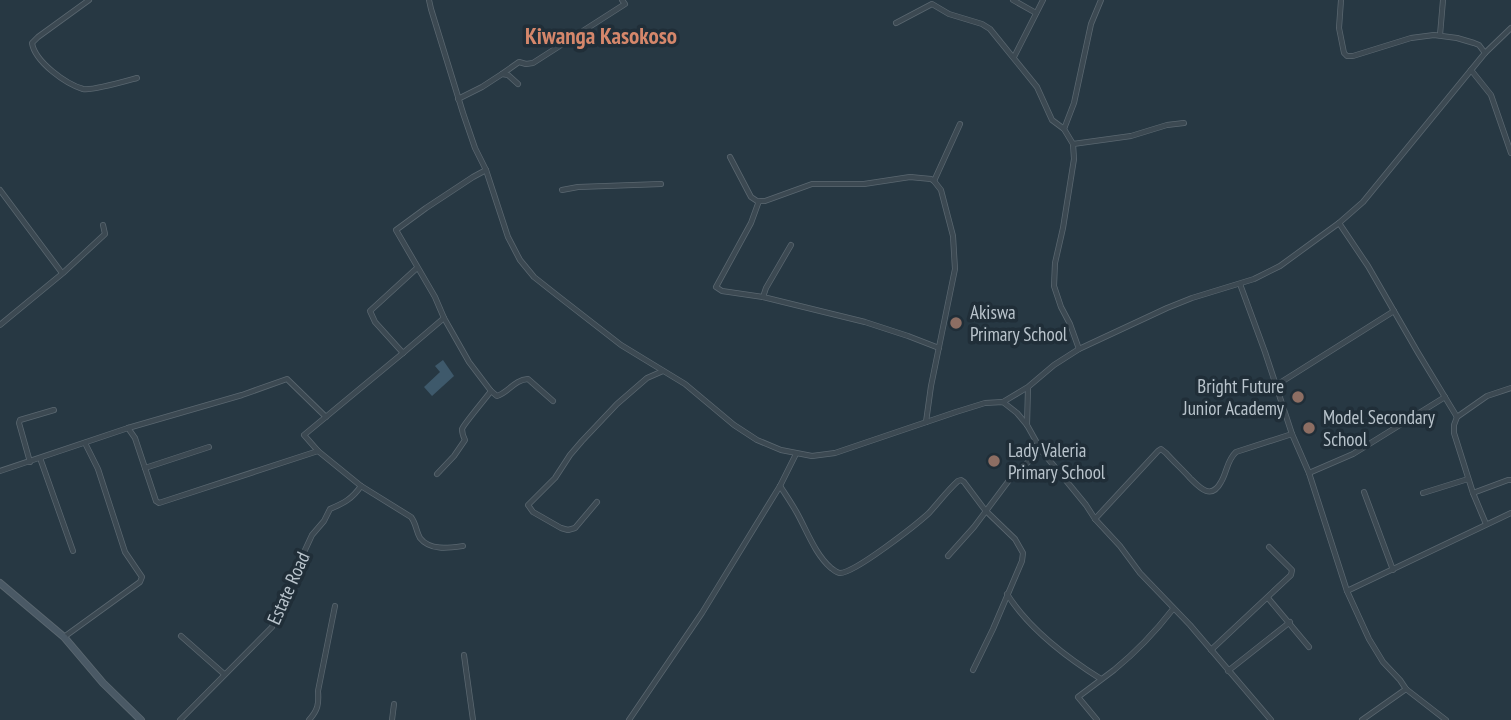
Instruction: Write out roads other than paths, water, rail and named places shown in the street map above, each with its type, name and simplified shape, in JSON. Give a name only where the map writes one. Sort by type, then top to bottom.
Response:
[{"type":"street","points":[[89,0],[38,37],[32,43],[33,48],[47,67],[85,90],[137,78]]},
{"type":"street","points":[[429,0],[458,99],[475,148],[486,170],[508,237],[520,260],[534,277],[621,345],[685,384],[734,425],[757,440],[781,450],[812,456],[835,453],[985,403],[1003,402],[1079,349],[1167,308],[1254,279],[1280,266],[1363,202],[1485,53],[1511,28]]},
{"type":"street","points":[[458,99],[482,87],[519,62],[533,63],[625,4],[622,0]]},
{"type":"street","points":[[1013,0],[1036,13]]},
{"type":"street","points":[[1014,57],[1043,0]]},
{"type":"street","points":[[1064,129],[1074,103],[1091,24],[1101,0]]},
{"type":"street","points":[[1341,0],[1339,28],[1345,53],[1349,57],[1411,38],[1440,35],[1474,43],[1485,53]]},
{"type":"street","points":[[1440,35],[1443,0]]},
{"type":"street","points":[[896,23],[932,4],[949,14],[990,29],[1037,87],[1052,120],[1064,129],[1073,144],[1070,184],[1055,263],[1054,286],[1079,349]]},
{"type":"street","points":[[1471,70],[1491,95],[1511,153]]},
{"type":"street","points":[[502,74],[508,75],[518,84]]},
{"type":"street","points":[[1073,144],[1131,136],[1184,122]]},
{"type":"street","points":[[934,181],[960,124]]},
{"type":"street","points":[[730,157],[751,197],[759,201],[812,184],[864,184],[910,177],[934,181],[946,206],[953,236],[955,269],[926,422]]},
{"type":"street","points":[[486,170],[396,230],[469,362],[491,391],[497,396],[520,379],[527,379],[553,401]]},
{"type":"street","points":[[562,190],[661,184]]},
{"type":"street","points":[[0,190],[63,273]]},
{"type":"street","points":[[759,201],[751,223],[716,287],[865,322],[939,348]]},
{"type":"street","points":[[1339,223],[1368,266],[1457,417]]},
{"type":"street","points":[[0,325],[63,273],[104,234],[103,225]]},
{"type":"street","points":[[763,297],[791,245]]},
{"type":"street","points":[[404,353],[374,322],[370,311],[417,268]]},
{"type":"street","points":[[1240,284],[1347,591],[1369,639],[1406,689],[1446,720]]},
{"type":"street","points":[[1275,386],[1394,311]]},
{"type":"street","points":[[444,318],[304,435],[361,486],[411,517],[421,538],[432,546],[463,546]]},
{"type":"street","points":[[597,502],[575,528],[568,530],[533,512],[528,505],[555,478],[570,455],[617,404],[647,378],[664,371]]},
{"type":"street","points":[[0,471],[287,379],[326,417]]},
{"type":"street","points":[[1027,425],[1028,387]]},
{"type":"street","points":[[1486,524],[1468,479],[1454,425],[1457,417],[1486,396],[1511,388]]},
{"type":"street","points":[[437,474],[454,456],[464,440],[461,432],[464,424],[491,391]]},
{"type":"street","points":[[1308,473],[1353,454],[1445,397]]},
{"type":"street","points":[[1003,402],[1027,425],[1041,450],[1140,573],[1190,625],[1271,720]]},
{"type":"street","points":[[30,462],[20,420],[54,410]]},
{"type":"street","points":[[128,428],[135,438],[156,501],[161,503],[318,450]]},
{"type":"street","points":[[1095,519],[1143,465],[1161,449],[1199,488],[1208,491],[1220,486],[1231,457],[1236,453],[1292,434]]},
{"type":"street","points":[[64,637],[140,582],[142,577],[125,552],[98,469],[85,443]]},
{"type":"street","points":[[145,468],[209,447]]},
{"type":"street","points":[[948,556],[1010,479],[1041,450]]},
{"type":"street","points":[[629,720],[689,633],[780,486],[796,454]]},
{"type":"street","points":[[40,458],[73,551]]},
{"type":"street","points":[[1423,493],[1468,479]]},
{"type":"street","points":[[1473,493],[1511,480]]},
{"type":"street","points":[[780,486],[828,566],[841,573],[857,567],[923,518],[958,481],[964,481],[985,510],[1015,539],[1023,553],[993,629],[973,670]]},
{"type":"street","name":"Estate Road","points":[[180,720],[272,627],[312,535],[330,509],[353,497],[361,486]]},
{"type":"street","points":[[1364,492],[1393,569]]},
{"type":"street","points":[[1347,591],[1511,513]]},
{"type":"street","points":[[1211,650],[1292,575],[1290,568],[1269,547]]},
{"type":"street","points":[[0,583],[64,637],[103,683],[141,720]]},
{"type":"street","points":[[0,593],[8,590]]},
{"type":"street","points":[[1007,594],[1016,608],[1042,634],[1101,679]]},
{"type":"street","points":[[1268,598],[1309,647]]},
{"type":"street","points":[[309,720],[319,705],[318,691],[335,606]]},
{"type":"street","points":[[1097,720],[1078,697],[1138,648],[1173,608]]},
{"type":"street","points":[[1228,671],[1290,622]]},
{"type":"street","points":[[181,636],[224,674]]},
{"type":"street","points":[[464,655],[472,720]]},
{"type":"street","points":[[1362,720],[1406,689]]},
{"type":"street","points":[[392,720],[394,704]]},
{"type":"water","points":[[443,360],[454,376],[432,396],[424,387],[440,372],[435,366]]},
{"type":"place","name":"Akiswa Primary School","points":[[956,323]]},
{"type":"place","name":"Bright Future Junior Academy","points":[[1298,397]]},
{"type":"place","name":"Model Secondary School","points":[[1309,428]]},
{"type":"place","name":"Lady Valeria Primary School","points":[[994,461]]},
{"type":"district","name":"Kiwanga Kasokoso","points":[[601,35]]}]
